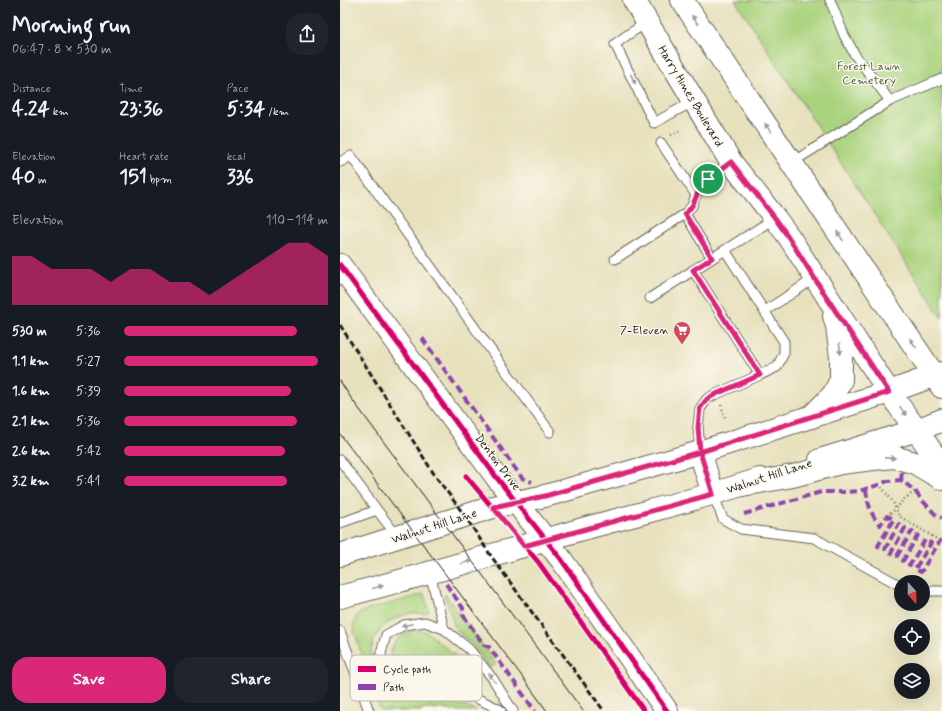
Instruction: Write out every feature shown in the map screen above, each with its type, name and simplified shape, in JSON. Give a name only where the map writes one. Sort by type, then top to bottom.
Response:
[{"type":"main road","name":"Harry Hines Boulevard","points":[[634,0],[731,162],[789,238],[889,392],[942,466]]},
{"type":"main road","points":[[682,0],[791,163],[940,379]]},
{"type":"main road","name":"Denton Drive","points":[[340,265],[516,502],[561,559],[667,711]]},
{"type":"main road","points":[[811,417],[833,395],[841,379],[841,357],[837,326],[827,298]]},
{"type":"main road","name":"Walnut Hill Lane","points":[[340,556],[493,507],[545,496],[700,452],[889,392],[940,379]]},
{"type":"main road","name":"Walnut Hill Lane","points":[[340,597],[713,494],[917,430],[942,420]]},
{"type":"main road","points":[[700,452],[713,494]]},
{"type":"main road","points":[[742,485],[793,476],[841,463],[894,457],[915,463],[942,479]]},
{"type":"lane","points":[[830,0],[844,35],[855,56],[890,101]]},
{"type":"lane","points":[[647,22],[616,44],[654,123],[694,101]]},
{"type":"lane","points":[[791,163],[890,101],[942,79]]},
{"type":"lane","points":[[662,143],[696,195]]},
{"type":"lane","points":[[340,162],[351,156],[550,432]]},
{"type":"lane","points":[[615,259],[685,214],[692,206],[702,185],[731,162]]},
{"type":"lane","points":[[685,214],[712,258]]},
{"type":"lane","points":[[650,298],[775,218]]},
{"type":"lane","points":[[700,452],[698,427],[700,408],[707,399],[776,367],[784,353],[784,342],[725,250]]},
{"type":"lane","points":[[693,270],[760,375]]},
{"type":"lane","points":[[765,311],[815,278]]},
{"type":"lane","points":[[340,460],[398,537]]},
{"type":"lane","points":[[713,494],[723,519],[741,529],[814,538],[894,582]]},
{"type":"lane","points":[[340,522],[377,510]]},
{"type":"lane","points":[[430,573],[444,629]]},
{"type":"lane","points":[[930,591],[942,591]]},
{"type":"lane","points":[[381,655],[386,635],[404,624],[425,622],[444,629],[469,649],[474,655]]},
{"type":"lane","points":[[340,631],[350,659]]},
{"type":"lane","points":[[482,665],[493,679],[513,711]]},
{"type":"lane","points":[[365,701],[369,711]]},
{"type":"lane","points":[[482,701],[501,711]]},
{"type":"path","points":[[720,404],[725,418]]},
{"type":"path","points":[[879,484],[893,502],[899,516],[940,541]]},
{"type":"path","points":[[887,516],[896,509],[903,500],[915,491]]},
{"type":"green space","name":"Forest Lawn Cemetery","points":[[735,0],[942,0],[942,318]]},
{"type":"green space","points":[[424,594],[429,612],[424,614],[411,613],[392,620],[381,629],[375,638],[371,655],[362,655],[353,627],[357,615],[367,610]]},
{"type":"green space","points":[[445,594],[496,664],[490,668],[482,655],[456,630],[444,595]]},
{"type":"green space","points":[[417,630],[425,631],[454,655],[390,655],[392,647],[395,643],[399,638],[408,632]]},
{"type":"green space","points":[[377,701],[413,701],[453,704],[477,711],[452,711],[439,708],[424,709],[419,711],[381,711]]},
{"type":"tram line","points":[[340,381],[351,398],[583,711]]},
{"type":"tram line","points":[[340,434],[547,711]]},
{"type":"railway","points":[[340,325],[434,474],[465,516],[491,556],[604,711]]},
{"type":"marked path","points":[[422,338],[522,478],[532,482]]},
{"type":"marked path","points":[[901,480],[902,469]]},
{"type":"marked path","points":[[744,514],[821,492],[859,491],[888,481],[901,480],[915,491],[935,514],[942,518]]},
{"type":"marked path","points":[[866,489],[870,508],[880,525],[887,516],[894,519],[878,546],[885,549],[899,524],[905,528],[891,553],[897,556],[912,531],[918,535],[903,561],[910,565],[925,540],[931,543],[915,569],[921,572],[942,540]]},
{"type":"marked path","points":[[446,584],[463,608],[463,615],[484,645],[489,647],[535,711]]},
{"type":"cycle path","points":[[340,265],[497,478],[561,559],[667,711]]},
{"type":"cycle path","points":[[466,476],[539,563],[644,711]]},
{"type":"place","name":"7-Eleven","points":[[682,345]]},
{"type":"route","points":[[708,179],[702,185],[692,206],[685,214],[712,258],[693,270],[760,375],[714,395],[707,399],[700,408],[698,427],[700,452],[713,494],[524,546],[493,507],[545,496],[700,452],[889,392],[789,238],[731,162],[708,179]]}]
